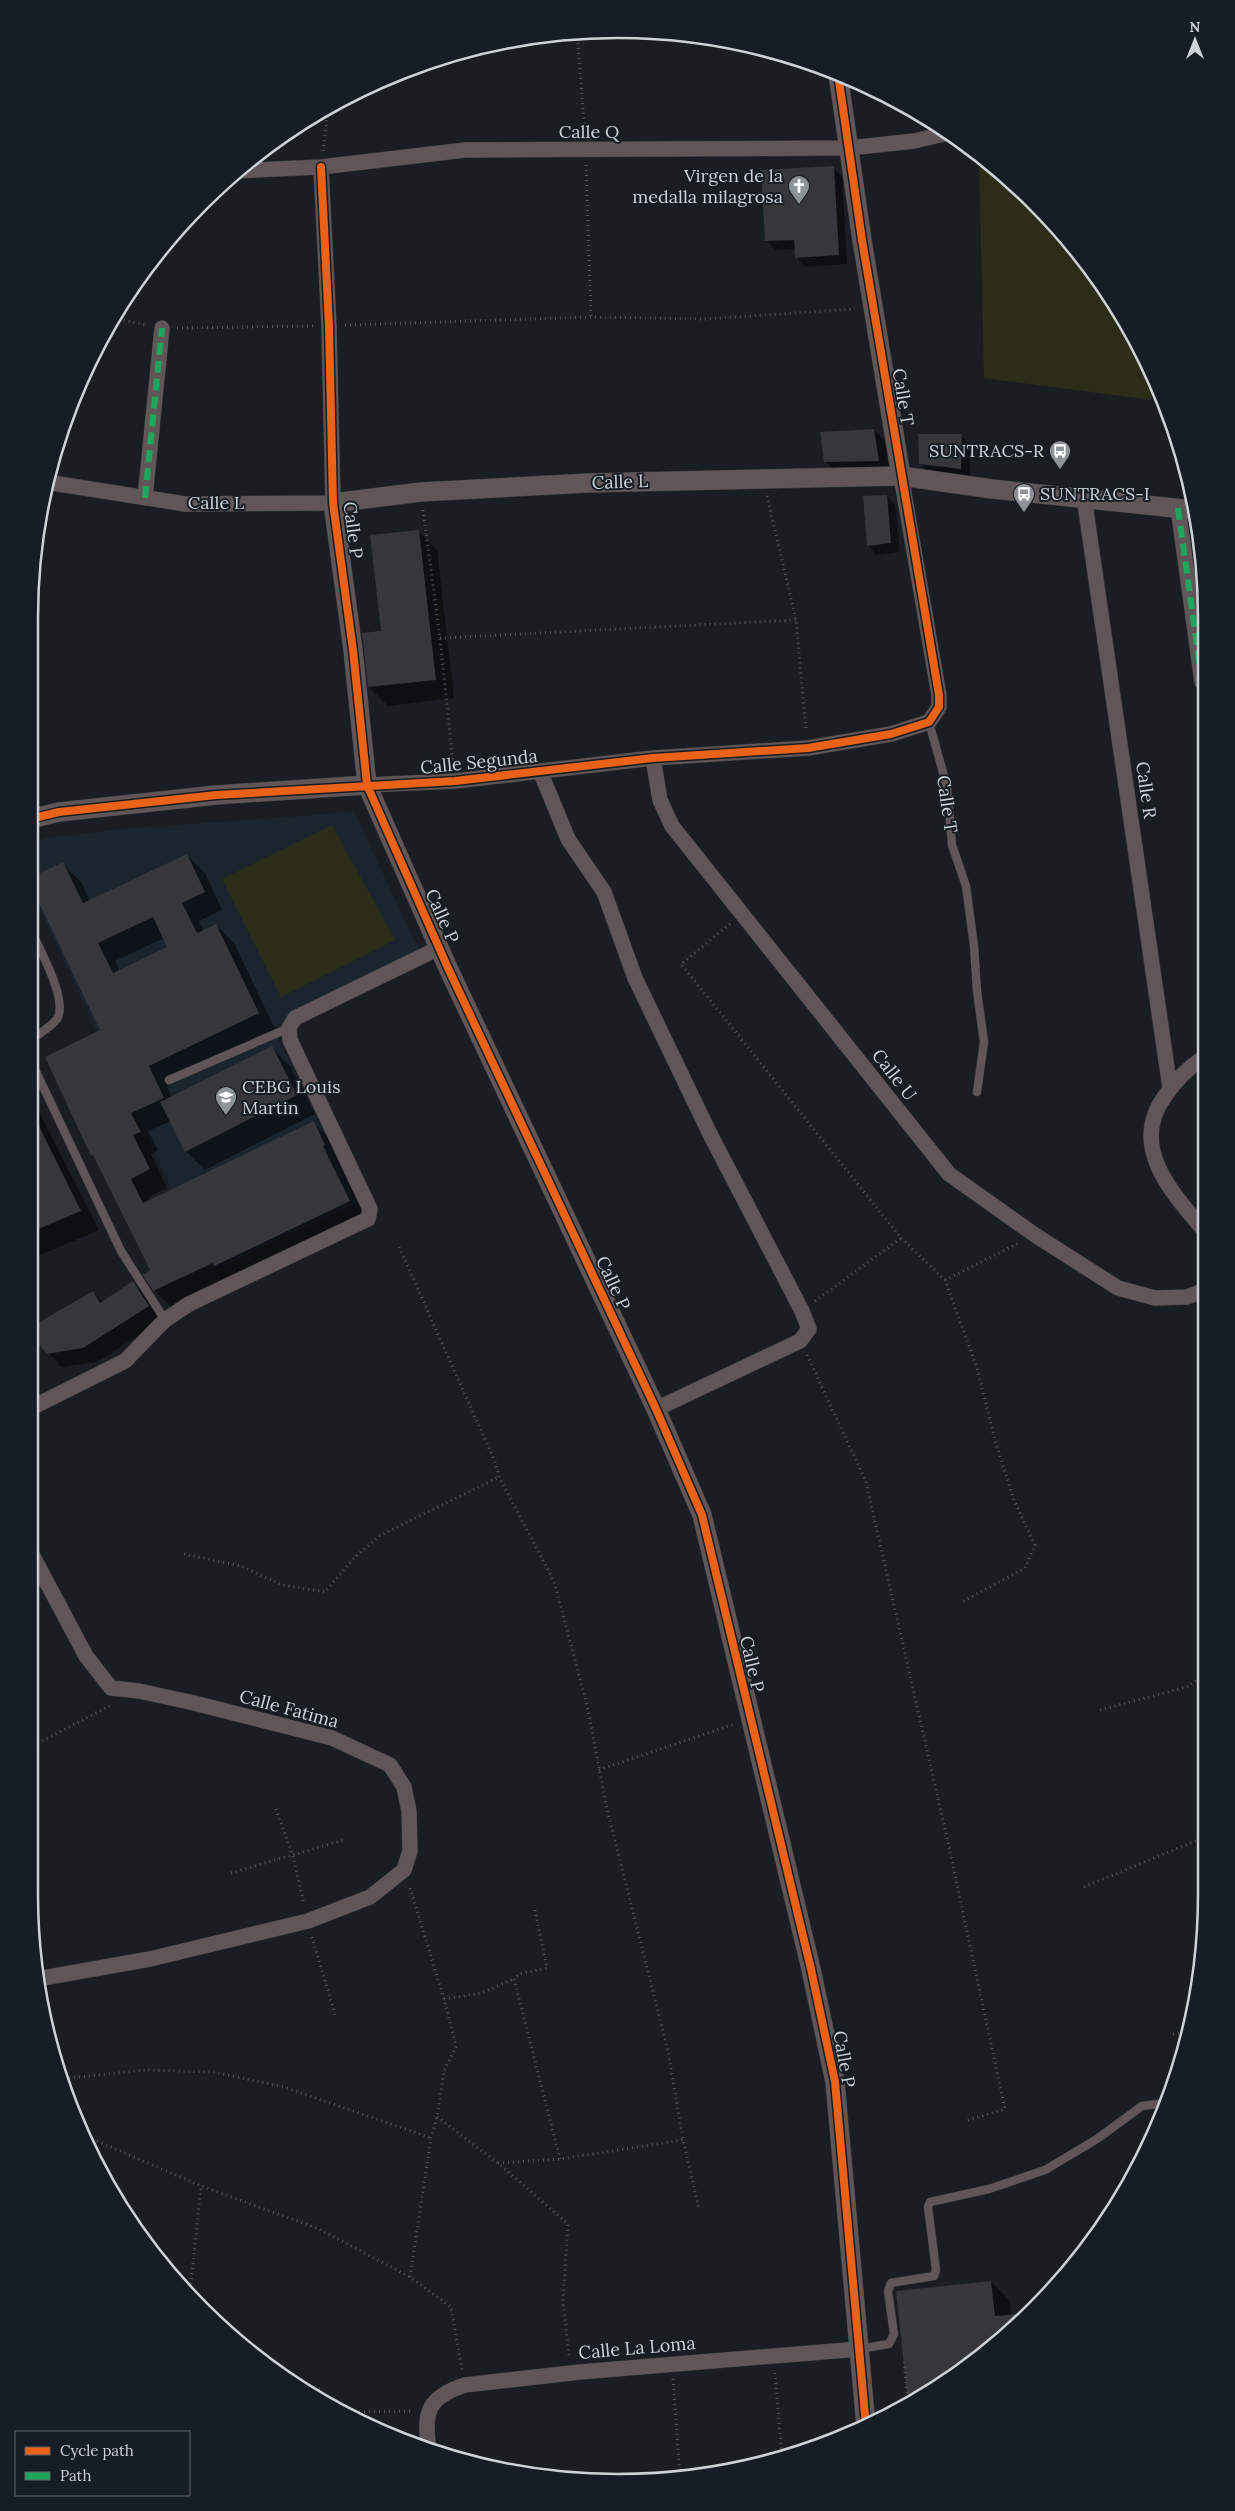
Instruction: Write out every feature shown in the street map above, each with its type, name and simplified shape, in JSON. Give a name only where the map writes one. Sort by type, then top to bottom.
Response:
[{"type":"street","name":"Calle T","points":[[839,82],[873,311],[938,695],[938,707],[929,722]]},
{"type":"street","name":"Calle Q","points":[[248,170],[321,167],[466,150],[586,151],[849,148],[914,141],[940,135]]},
{"type":"street","name":"Calle P","points":[[321,167],[329,326],[333,503],[353,650],[367,785],[439,948],[656,1409],[702,1515],[811,1969],[835,2082],[865,2418]]},
{"type":"street","points":[[145,498],[162,328]]},
{"type":"street","name":"Calle L","points":[[53,483],[185,504],[333,503],[421,492],[588,483],[901,476],[992,489],[1186,509]]},
{"type":"street","name":"Calle R","points":[[1084,497],[1170,1088]]},
{"type":"street","points":[[1186,509],[1198,639]]},
{"type":"street","name":"Calle Segunda","points":[[38,816],[60,812],[216,795],[367,785],[455,782],[653,758],[808,748],[891,734],[929,722]]},
{"type":"street","name":"Calle U","points":[[653,758],[660,800],[665,815],[949,1174],[1035,1235],[1118,1288],[1147,1296],[1173,1299],[1198,1293]]},
{"type":"street","points":[[540,771],[568,839],[604,892],[635,978],[708,1132],[802,1311],[809,1329],[800,1341],[656,1409]]},
{"type":"street","points":[[38,1404],[125,1361],[165,1320],[189,1304],[368,1219],[370,1209],[290,1040],[288,1028],[295,1018],[439,948]]},
{"type":"street","points":[[1198,1062],[1188,1069],[1170,1088],[1156,1109],[1151,1124],[1150,1140],[1154,1158],[1166,1182],[1198,1223]]},
{"type":"street","name":"Calle Fatima","points":[[38,1566],[86,1656],[111,1688],[139,1691],[332,1738],[390,1766],[404,1787],[409,1811],[410,1851],[404,1870]]},
{"type":"street","points":[[44,1978],[150,1960],[308,1921],[370,1898],[404,1870]]},
{"type":"street","name":"Calle La Loma","points":[[427,2410],[434,2401],[450,2390],[465,2385],[774,2354],[859,2349]]},
{"type":"street","points":[[427,2410],[428,2442]]},
{"type":"lane","name":"Calle T","points":[[929,722],[947,787],[952,845],[966,886],[974,946],[977,990],[984,1042],[977,1092]]},
{"type":"lane","points":[[38,946],[57,990],[59,1012],[56,1020],[38,1035]]},
{"type":"lane","points":[[169,1080],[288,1028]]},
{"type":"lane","points":[[38,1076],[121,1251],[165,1320]]},
{"type":"lane","points":[[859,2349],[889,2344],[894,2334],[888,2291],[891,2283],[934,2276],[936,2270],[928,2208],[930,2202],[989,2189],[1045,2170],[1097,2139],[1142,2106],[1157,2104]]},
{"type":"path","points":[[577,39],[586,151],[591,317]]},
{"type":"path","points":[[321,167],[327,116]]},
{"type":"path","points":[[120,319],[162,328],[329,326],[591,317],[705,319],[849,308],[873,311]]},
{"type":"path","points":[[763,478],[796,620],[808,748]]},
{"type":"path","points":[[421,492],[440,638],[455,782]]},
{"type":"path","points":[[440,638],[796,620]]},
{"type":"path","points":[[742,913],[682,964],[901,1238],[945,1280],[977,1368],[996,1444],[1014,1500],[1035,1545],[1025,1568],[962,1602]]},
{"type":"path","points":[[945,1280],[1035,1235]]},
{"type":"path","points":[[802,1311],[901,1238]]},
{"type":"path","points":[[399,1247],[500,1477],[554,1581],[586,1705],[606,1809],[668,2052],[683,2140],[699,2209]]},
{"type":"path","points":[[800,1341],[866,1482],[945,1829],[1005,2109],[964,2122]]},
{"type":"path","points":[[184,1554],[240,1566],[282,1585],[325,1592],[353,1559],[379,1536],[500,1477]]},
{"type":"path","points":[[1100,1710],[1187,1687],[1198,1680]]},
{"type":"path","points":[[38,1743],[139,1691]]},
{"type":"path","points":[[599,1770],[750,1718]]},
{"type":"path","points":[[276,1809],[293,1856],[308,1921],[336,2018]]},
{"type":"path","points":[[231,1873],[262,1862],[293,1856],[344,1840]]},
{"type":"path","points":[[1084,1887],[1198,1840]]},
{"type":"path","points":[[404,1870],[444,1999],[456,2046],[444,2071],[437,2117],[430,2138],[410,2277]]},
{"type":"path","points":[[444,1999],[482,1993],[514,1979],[519,1974],[547,1968],[535,1910]]},
{"type":"path","points":[[514,1979],[560,2159]]},
{"type":"path","points":[[1173,2034],[1180,2033]]},
{"type":"path","points":[[67,2078],[146,2070],[214,2072],[284,2087],[430,2138]]},
{"type":"path","points":[[437,2117],[498,2163],[568,2224],[563,2300],[571,2373]]},
{"type":"path","points":[[498,2163],[560,2159],[683,2140]]},
{"type":"path","points":[[97,2141],[202,2186],[319,2229],[410,2277],[450,2307],[465,2385]]},
{"type":"path","points":[[191,2287],[202,2186]]},
{"type":"path","points":[[774,2354],[781,2450]]},
{"type":"path","points":[[904,2362],[907,2396]]},
{"type":"path","points":[[672,2364],[679,2470]]},
{"type":"path","points":[[357,2412],[427,2410]]},
{"type":"shaded area","name":"CEBG Louis Martin","points":[[354,812],[421,954],[273,1028],[357,1203],[210,1271],[38,906],[38,841],[47,838],[121,829]]},
{"type":"green space","points":[[979,164],[1028,207],[1078,264],[1120,328],[1138,361],[1152,393],[1151,400],[984,378]]},
{"type":"green space","points":[[332,825],[395,940],[281,997],[222,879]]},
{"type":"building","name":"Virgen de la medalla milagrosa","points":[[834,166],[839,255],[795,258],[794,240],[765,241],[761,170]]},
{"type":"building","points":[[874,429],[879,461],[824,462],[820,432]]},
{"type":"building","points":[[918,434],[962,434],[961,469],[919,464]]},
{"type":"building","points":[[887,495],[891,543],[867,546],[863,496]]},
{"type":"building","points":[[419,530],[436,680],[368,687],[362,633],[381,631],[370,535]]},
{"type":"building","points":[[187,854],[205,892],[182,903],[197,933],[216,924],[259,1013],[149,1066],[164,1098],[131,1113],[141,1132],[133,1135],[150,1169],[131,1179],[143,1203],[314,1121],[325,1145],[323,1146],[350,1201],[214,1266],[213,1263],[153,1291],[143,1275],[150,1270],[93,1155],[91,1156],[45,1057],[100,1030],[38,901],[38,874],[63,862],[83,903]],"holes":[[[153,917],[167,947],[113,973],[98,943]]]},
{"type":"building","points":[[272,1046],[297,1095],[185,1152],[160,1102]]},
{"type":"building","points":[[38,1124],[81,1211],[38,1229]]},
{"type":"building","points":[[133,1281],[149,1306],[83,1348],[47,1354],[38,1344],[38,1323],[93,1291],[100,1303]]},
{"type":"building","points":[[991,2281],[995,2316],[1017,2314],[971,2354],[907,2396],[896,2291]]},
{"type":"marked path","points":[[145,498],[162,328]]},
{"type":"marked path","points":[[1178,508],[1198,653]]},
{"type":"cycle path","points":[[38,817],[59,812],[216,795],[455,781],[653,758],[808,748],[891,734],[929,722],[939,707],[939,695],[862,240],[839,82]]},
{"type":"cycle path","points":[[321,167],[329,326],[333,503],[353,650],[367,785],[448,968],[656,1409],[702,1515],[811,1969],[835,2082],[865,2418]]},
{"type":"place","name":"Virgen de la medalla milagrosa","points":[[799,205]]},
{"type":"place","name":"SUNTRACS-R","points":[[1060,470]]},
{"type":"place","name":"SUNTRACS-I","points":[[1024,513]]},
{"type":"place","name":"CEBG Louis Martin","points":[[226,1116]]}]
